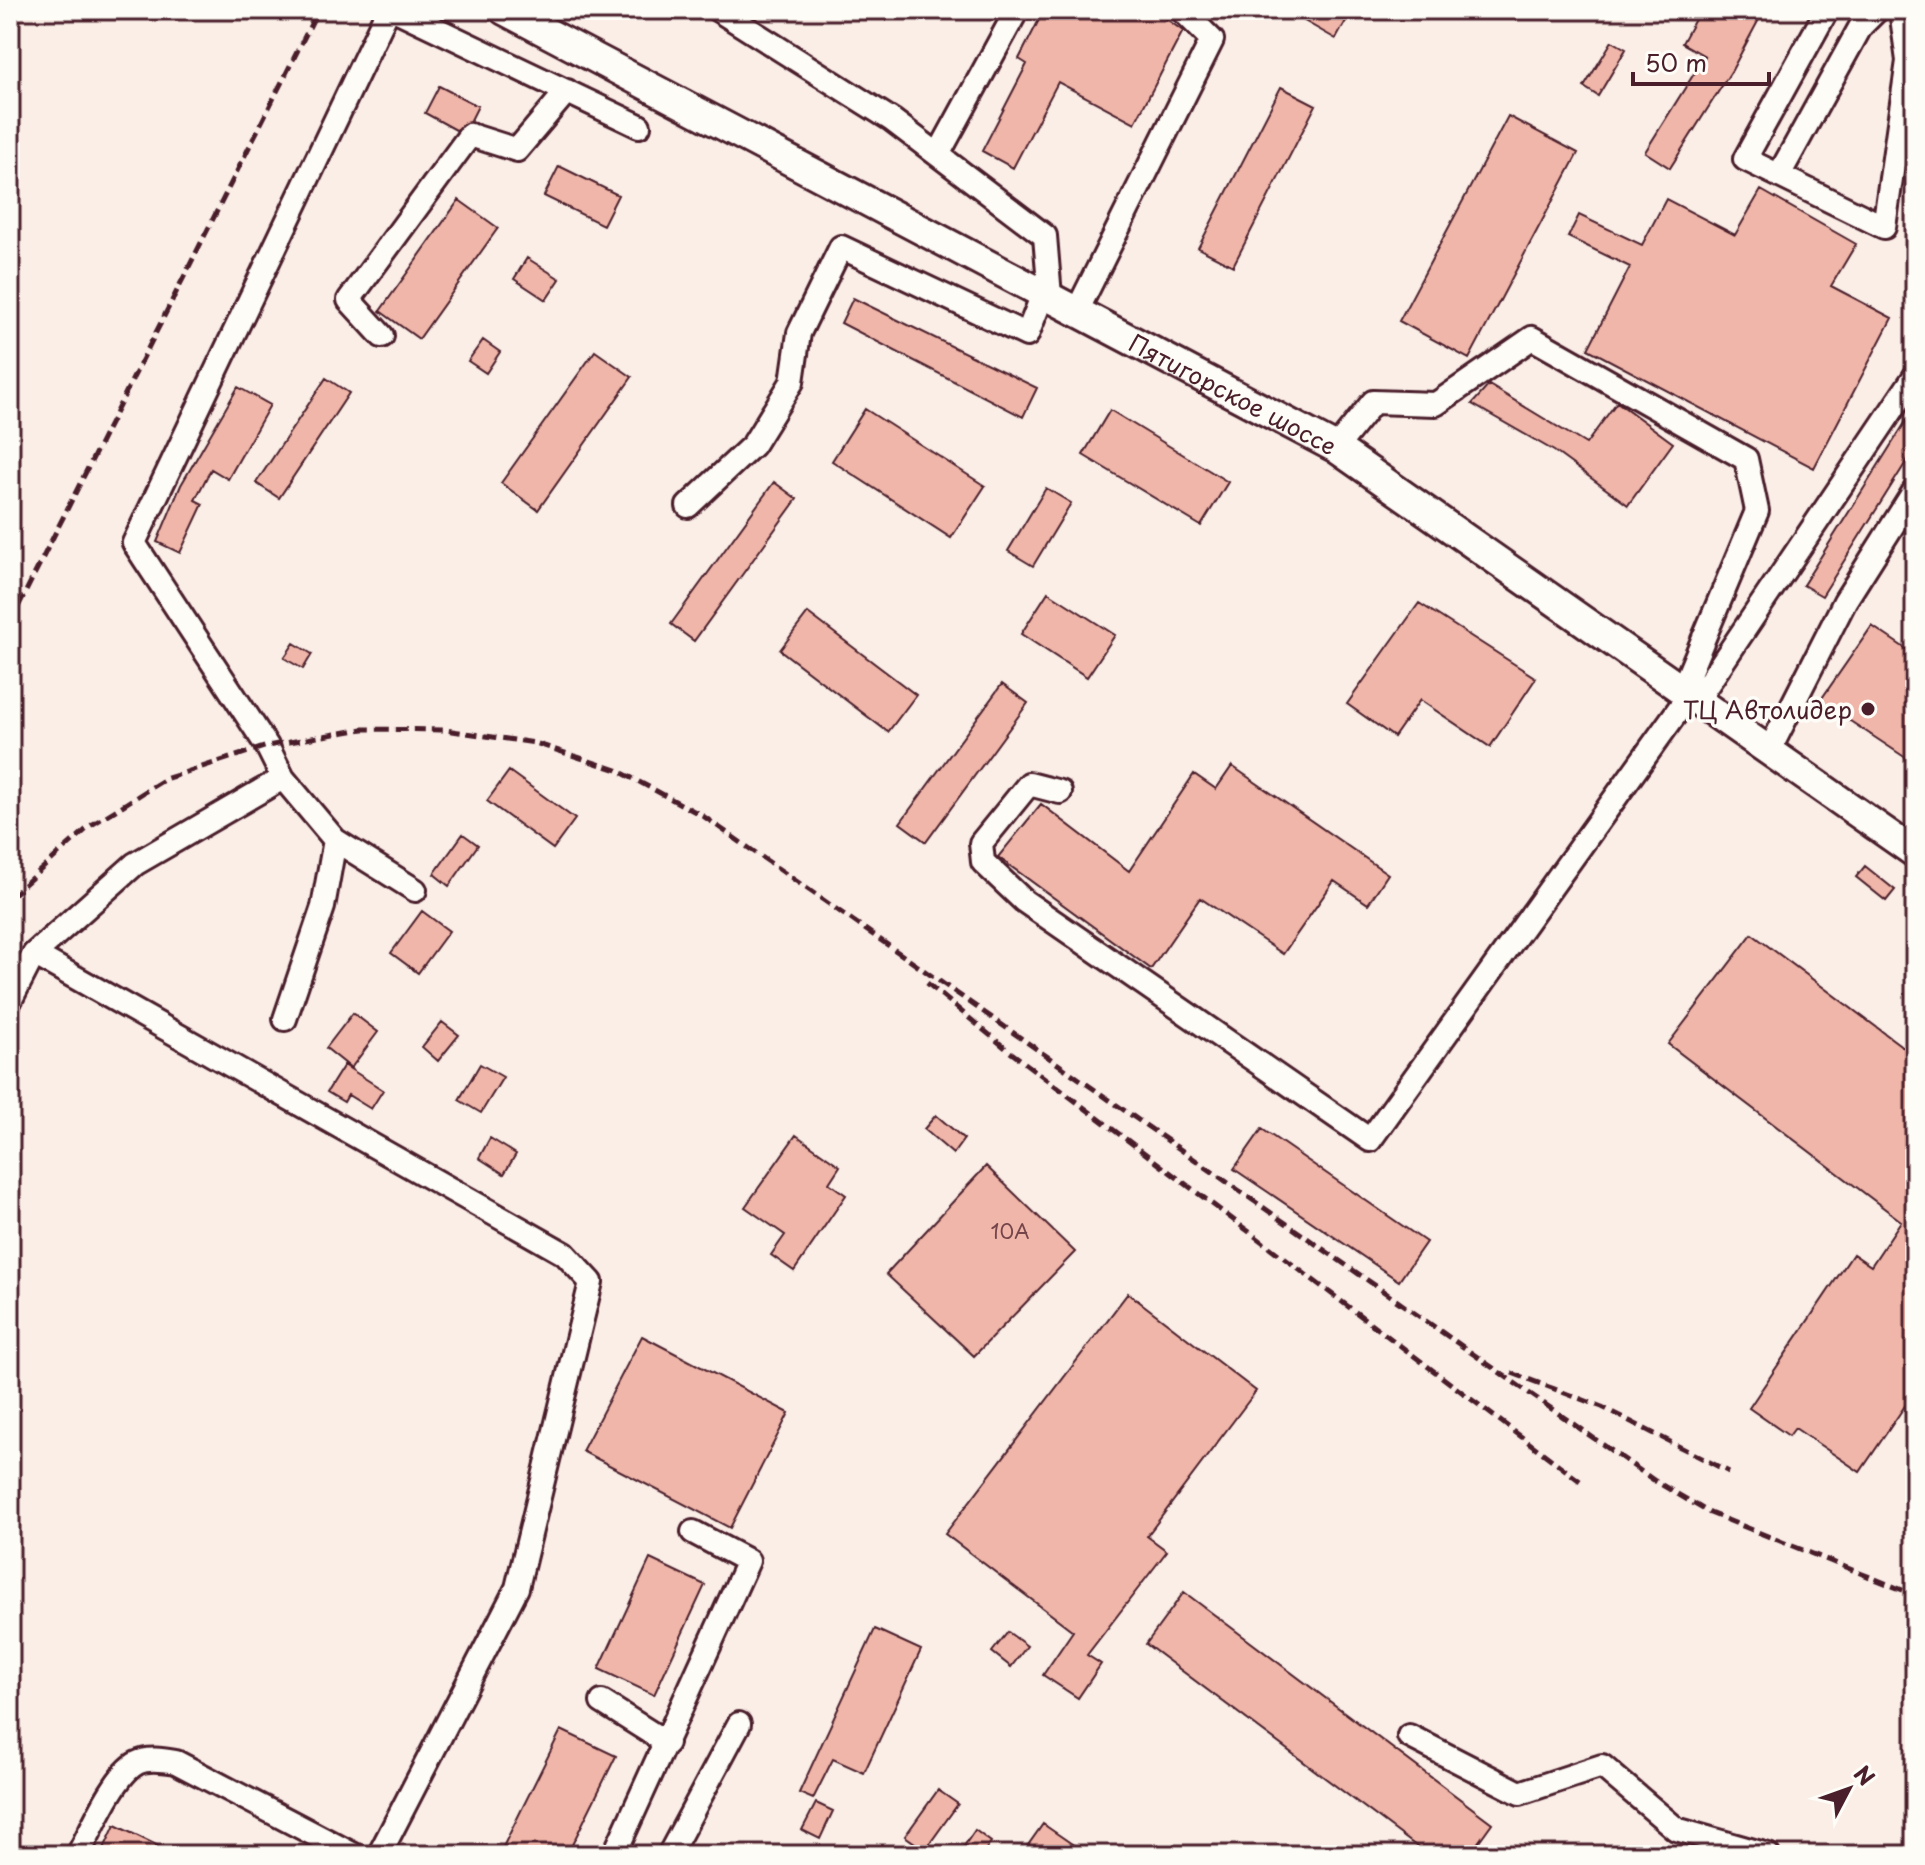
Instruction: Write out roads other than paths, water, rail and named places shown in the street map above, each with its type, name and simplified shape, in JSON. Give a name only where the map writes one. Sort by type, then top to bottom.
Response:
[{"type":"main road","name":"Пятигорское шоссе","points":[[504,10],[1336,448],[1915,853]]},
{"type":"lane","points":[[388,10],[134,543],[267,746],[283,778],[335,840],[415,890]]},
{"type":"lane","points":[[396,10],[639,126]]},
{"type":"lane","points":[[688,506],[753,445],[792,382],[799,333],[841,247],[1027,335],[1046,295],[1045,236],[939,153],[839,83],[718,10]]},
{"type":"lane","points":[[939,153],[1017,10]]},
{"type":"lane","points":[[1077,311],[1212,40],[1182,10]]},
{"type":"lane","points":[[1827,10],[1745,159],[1884,227],[1908,61],[1901,10]]},
{"type":"lane","points":[[1779,175],[1861,26],[1877,10]]},
{"type":"lane","points":[[382,336],[349,300],[470,135],[517,150],[567,91]]},
{"type":"lane","points":[[1336,448],[1373,402],[1436,404],[1532,338],[1746,459],[1757,511],[1689,695]]},
{"type":"lane","points":[[1060,792],[1029,784],[981,843],[983,862],[1024,901],[1370,1140],[1915,376]]},
{"type":"lane","points":[[1769,751],[1845,601],[1915,490]]},
{"type":"lane","points":[[10,1001],[34,954],[135,864],[283,778]]},
{"type":"lane","points":[[285,1019],[323,907],[335,840]]},
{"type":"lane","points":[[34,954],[565,1254],[591,1282],[517,1588],[379,1855]]},
{"type":"lane","points":[[614,1855],[748,1561],[693,1532]]},
{"type":"lane","points":[[602,1702],[667,1743]]},
{"type":"lane","points":[[669,1855],[739,1724]]},
{"type":"lane","points":[[1409,1736],[1520,1793],[1602,1766],[1676,1829],[1768,1855]]},
{"type":"lane","points":[[78,1855],[122,1777],[138,1762],[159,1760],[176,1762],[354,1855]]},
{"type":"railway","points":[[10,623],[318,10]]},
{"type":"railway","points":[[10,897],[90,826],[165,779],[267,746],[363,729],[445,730],[535,743],[617,770],[703,816],[1655,1481],[1710,1513],[1915,1595]]},
{"type":"railway","points":[[927,983],[1009,1051],[1580,1481]]},
{"type":"railway","points":[[1512,1373],[1602,1407],[1729,1472]]},
{"type":"place","name":"ТЦ Автолидер","points":[[1868,709]]}]
